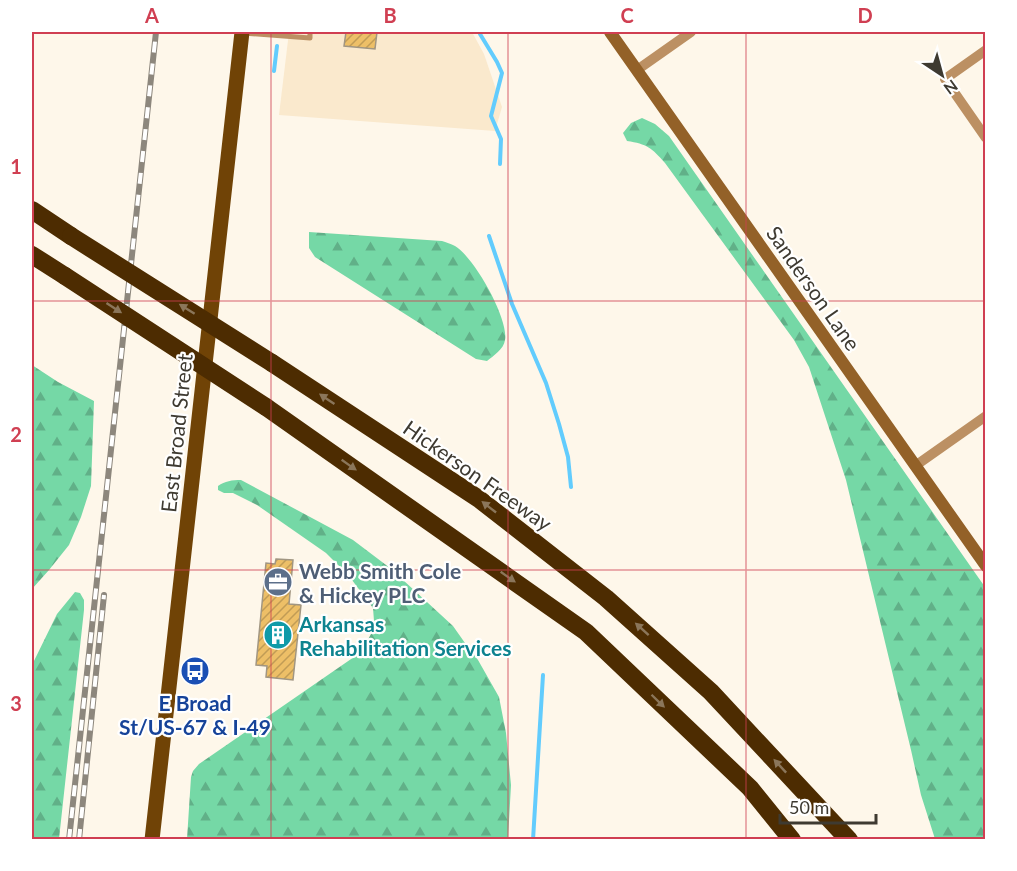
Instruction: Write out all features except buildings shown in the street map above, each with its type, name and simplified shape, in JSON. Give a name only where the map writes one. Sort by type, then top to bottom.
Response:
[{"type":"highway","name":"Hickerson Freeway","points":[[32,210],[272,363],[479,499],[606,598],[711,692],[849,840]]},
{"type":"highway","points":[[32,255],[266,407],[586,632],[750,788],[792,840]]},
{"type":"main road","name":"East Broad Street","points":[[152,840],[242,32]]},
{"type":"street","name":"Sanderson Lane","points":[[610,32],[986,566]]},
{"type":"street","points":[[637,70],[691,32]]},
{"type":"street","points":[[986,50],[945,79],[986,138]]},
{"type":"street","points":[[915,466],[986,416]]},
{"type":"lane","points":[[242,32],[310,38],[310,32]]},
{"type":"shaded area","points":[[289,32],[472,32],[484,54],[502,107],[495,131],[279,115]]},
{"type":"green space","points":[[642,118],[655,124],[669,136],[985,587],[985,839],[935,839],[921,795],[846,480],[809,367],[794,340],[665,163],[649,148],[627,141],[623,133],[631,123]]},
{"type":"green space","points":[[309,232],[442,241],[455,246],[471,262],[489,289],[505,330],[503,346],[487,361],[476,359],[315,257],[309,248]]},
{"type":"green space","points":[[32,365],[94,401],[91,486],[81,517],[69,545],[32,589]]},
{"type":"green space","points":[[241,480],[353,540],[390,568],[453,626],[478,660],[499,697],[506,733],[511,785],[508,839],[187,839],[191,777],[199,764],[354,657],[365,645],[374,621],[373,608],[349,576],[326,553],[257,505],[233,493],[218,490],[218,486],[223,483]]},
{"type":"green space","points":[[75,592],[80,593],[84,600],[84,610],[59,839],[32,839],[32,665],[57,614]]},
{"type":"waterway","points":[[480,32],[502,73],[491,116],[501,139],[500,164]]},
{"type":"waterway","points":[[274,71],[277,46]]},
{"type":"waterway","points":[[489,236],[512,304],[546,383],[568,457],[571,487]]},
{"type":"waterway","points":[[533,840],[543,675]]},
{"type":"railway","points":[[69,840],[156,32]]},
{"type":"railway","points":[[79,840],[104,595]]},
{"type":"place","name":"Webb Smith Cole & Hickey PLC","points":[[278,582]]},
{"type":"place","name":"Arkansas Rehabilitation Services","points":[[278,635]]},
{"type":"place","name":"E Broad St/US-67 & I-49","points":[[195,671]]}]
